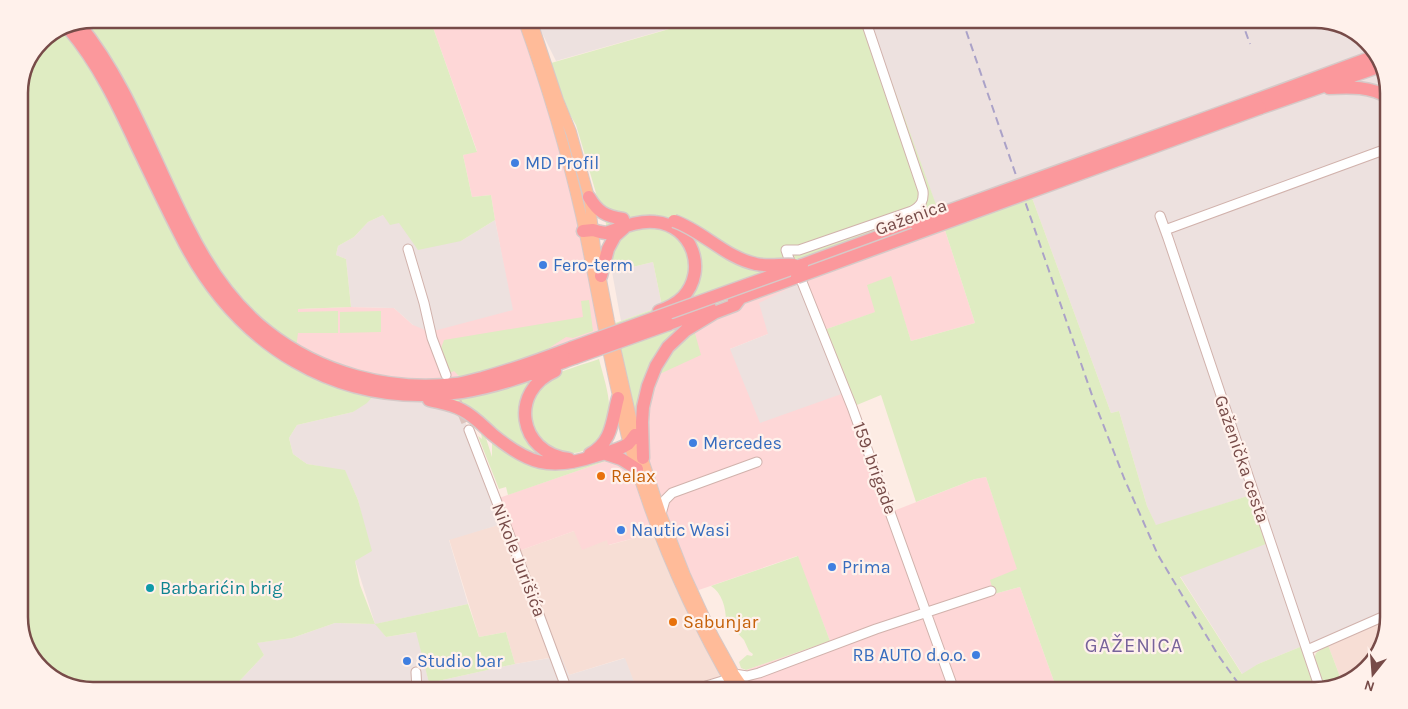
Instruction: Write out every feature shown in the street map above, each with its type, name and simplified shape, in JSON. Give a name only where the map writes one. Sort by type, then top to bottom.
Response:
[{"type":"highway","points":[[82,28],[122,90],[188,228],[206,261],[224,287],[248,314],[293,350],[328,367],[370,380],[428,386],[458,384],[573,353]]},
{"type":"highway","points":[[71,31],[91,59],[112,94],[197,266],[219,298],[236,316],[261,340],[283,355],[329,378],[368,390],[433,395],[464,392],[502,384],[573,353]]},
{"type":"highway","points":[[1258,104],[1370,58]]},
{"type":"highway","points":[[1258,104],[1314,89],[1375,68]]},
{"type":"highway","points":[[1314,89],[1355,87],[1380,93]]},
{"type":"highway","name":"Gaženica","points":[[573,353],[741,297],[1041,188],[1258,104]]},
{"type":"highway","name":"Gaženica","points":[[573,353],[631,326],[923,220],[1258,104]]},
{"type":"highway","points":[[588,197],[602,213],[623,223]]},
{"type":"highway","points":[[588,230],[606,232],[642,216],[658,217],[673,224],[690,227],[746,261],[757,264],[802,265]]},
{"type":"highway","points":[[601,276],[608,249],[623,223]]},
{"type":"highway","points":[[631,326],[637,320],[677,302],[691,285],[695,264],[690,243],[673,224]]},
{"type":"highway","points":[[603,453],[640,463],[643,408],[650,378],[656,366],[668,348],[686,330],[714,313],[735,305],[741,297]]},
{"type":"highway","points":[[573,353],[569,365],[548,374],[541,380],[528,398],[525,421],[532,439],[548,453],[558,458],[570,459],[592,453],[606,441],[612,429],[618,398]]},
{"type":"highway","points":[[415,395],[431,401],[447,403],[463,411],[473,417],[503,444],[518,454],[534,461],[568,464],[603,453],[632,439]]},
{"type":"main road","points":[[526,28],[601,276],[632,439]]},
{"type":"main road","points":[[534,28],[558,100],[571,132],[588,197],[588,230],[608,355],[618,398],[640,463],[656,525],[682,589],[706,640],[738,682]]},
{"type":"main road","points":[[640,463],[652,487],[685,575],[734,682]]},
{"type":"street","name":"159. brigade","points":[[868,28],[923,191],[923,199],[920,207],[912,211],[799,250],[786,250],[802,282],[847,392],[951,682]]},
{"type":"street","points":[[1165,230],[1380,151]]},
{"type":"street","name":"Gaženička cesta","points":[[1160,216],[1318,682]]},
{"type":"street","points":[[408,249],[432,338],[446,375]]},
{"type":"street","name":"Nikole Jurišića","points":[[469,430],[564,682]]},
{"type":"street","points":[[652,487],[666,493],[672,493],[757,462]]},
{"type":"street","points":[[661,514],[665,500],[672,493]]},
{"type":"street","points":[[715,682],[732,676],[759,674],[876,630],[991,590]]},
{"type":"street","points":[[1307,650],[1380,618]]},
{"type":"street","points":[[416,672],[416,682]]},
{"type":"street","points":[[750,682],[759,674]]},
{"type":"shaded area","points":[[433,28],[527,28],[569,150],[610,340],[442,390],[295,356],[298,309],[394,308],[413,325],[512,310],[491,195],[472,197],[463,155],[477,151]]},
{"type":"shaded area","points":[[540,28],[672,28],[556,61]]},
{"type":"shaded area","points":[[872,28],[1315,28],[1328,29],[1344,34],[1358,44],[1367,55],[939,214]]},
{"type":"shaded area","points":[[1375,67],[1380,89],[1380,618],[1307,650],[1305,645],[1258,664],[1243,675],[1180,576],[1270,542],[1254,494],[1156,526],[1147,506],[1119,411],[1111,413],[1031,195]]},
{"type":"shaded area","points":[[383,215],[399,223],[461,241],[495,220],[513,310],[430,332],[413,325],[394,308],[351,307],[346,259],[336,255],[338,246],[354,237],[368,222]]},
{"type":"shaded area","points":[[943,224],[975,323],[911,341],[890,276],[876,312],[821,331],[768,334],[730,349],[847,392],[891,512],[975,479],[986,477],[1018,570],[994,594],[1020,587],[1054,682],[740,682],[734,674],[830,641],[797,556],[693,592],[633,424],[646,395],[651,378],[693,326],[692,315]]},
{"type":"shaded area","points":[[653,262],[662,306],[621,321],[612,272]]},
{"type":"shaded area","points":[[802,282],[847,392],[760,423],[730,349],[768,334],[759,303]]},
{"type":"shaded area","points":[[380,388],[452,388],[505,523],[449,540],[468,604],[376,624],[386,637],[417,632],[429,682],[239,682],[264,655],[256,643],[292,638],[335,623],[375,624],[355,561],[363,521],[358,500],[345,471],[307,464],[293,454],[289,438],[297,425],[353,412]]},
{"type":"shaded area","points":[[621,459],[632,471],[654,533],[608,545],[607,540],[582,550],[574,531],[516,552],[496,499],[606,461]]},
{"type":"shaded area","points":[[505,523],[516,552],[574,531],[608,540],[609,545],[654,533],[728,682],[634,682],[624,658],[569,675],[560,656],[515,664],[506,632],[479,637],[449,539]]},
{"type":"shaded area","points":[[1379,623],[1377,637],[1371,649],[1348,649],[1348,672],[1340,677],[1328,645]]},
{"type":"shaded area","points":[[561,656],[569,675],[625,658],[634,682],[434,682]]},
{"type":"green space","points":[[84,28],[433,28],[477,152],[463,155],[472,197],[491,195],[495,220],[461,241],[418,250],[399,223],[390,225],[383,215],[368,222],[354,237],[338,246],[336,255],[346,259],[351,307],[298,309],[298,312],[338,311],[338,333],[298,333],[295,356],[380,388],[367,403],[353,412],[297,425],[289,438],[293,454],[307,464],[345,470],[358,500],[372,551],[355,561],[360,585],[375,624],[335,623],[292,638],[257,643],[264,655],[239,682],[93,682],[64,675],[50,665],[34,645],[31,637],[28,620],[28,89],[34,64],[41,53],[60,36],[72,31]]},
{"type":"green space","points":[[673,28],[872,28],[943,224],[797,277],[693,326],[701,355],[651,378],[646,395],[633,424],[607,326],[662,306],[653,262],[612,272],[604,209],[598,200],[576,125],[565,106],[551,63]]},
{"type":"green space","points":[[1031,195],[1111,413],[1119,411],[1147,506],[1156,525],[1254,494],[1271,542],[1180,577],[1242,674],[1258,664],[1305,645],[1318,682],[1054,682],[1020,587],[994,594],[990,580],[1017,569],[986,477],[975,479],[916,502],[881,395],[852,407],[821,331],[875,312],[867,285],[891,276],[911,341],[975,323],[943,224]]},
{"type":"green space","points":[[589,300],[593,331],[573,338],[566,337],[540,354],[480,373],[460,377],[454,371],[450,373],[441,348],[444,340],[583,317],[581,301]]},
{"type":"green space","points":[[381,311],[381,332],[340,333],[340,312]]},
{"type":"green space","points":[[599,359],[608,398],[609,411],[606,428],[602,436],[590,447],[574,453],[561,452],[546,444],[533,428],[531,405],[534,396],[542,384],[554,375]]},
{"type":"green space","points":[[536,377],[522,414],[558,460],[522,451],[465,404],[462,405],[442,399]]},
{"type":"green space","points":[[480,427],[485,435],[492,457],[492,438],[527,463],[546,470],[569,470],[606,461],[508,495],[506,487],[499,489],[478,436],[482,439]]},
{"type":"green space","points":[[798,556],[830,641],[746,670],[741,668],[739,662],[747,655],[752,656],[753,654],[749,651],[744,640],[726,621],[723,601],[711,586]]},
{"type":"green space","points":[[468,604],[479,637],[506,632],[515,664],[429,682],[416,632],[386,637],[375,624]]},
{"type":"green space","points":[[1328,645],[1340,677],[1322,681],[1314,659],[1316,653]]},
{"type":"tunnel","points":[[452,389],[469,430]]},
{"type":"railway","points":[[965,28],[1094,401],[1124,478],[1158,555],[1218,655],[1237,682]]},
{"type":"railway","points":[[1244,28],[1250,44]]},
{"type":"place","name":"MD Profil","points":[[515,163]]},
{"type":"place","name":"Fero-term","points":[[543,265]]},
{"type":"place","name":"Mercedes","points":[[693,443]]},
{"type":"place","name":"Relax","points":[[601,476]]},
{"type":"place","name":"Nautic Wasi","points":[[621,530]]},
{"type":"place","name":"Prima","points":[[832,567]]},
{"type":"place","name":"Barbarićin brig","points":[[150,588]]},
{"type":"place","name":"Sabunjar","points":[[673,622]]},
{"type":"place","name":"RB AUTO d.o.o.","points":[[976,655]]},
{"type":"place","name":"Studio bar","points":[[407,661]]},
{"type":"district","name":"GAŽENICA","points":[[1134,645]]}]
